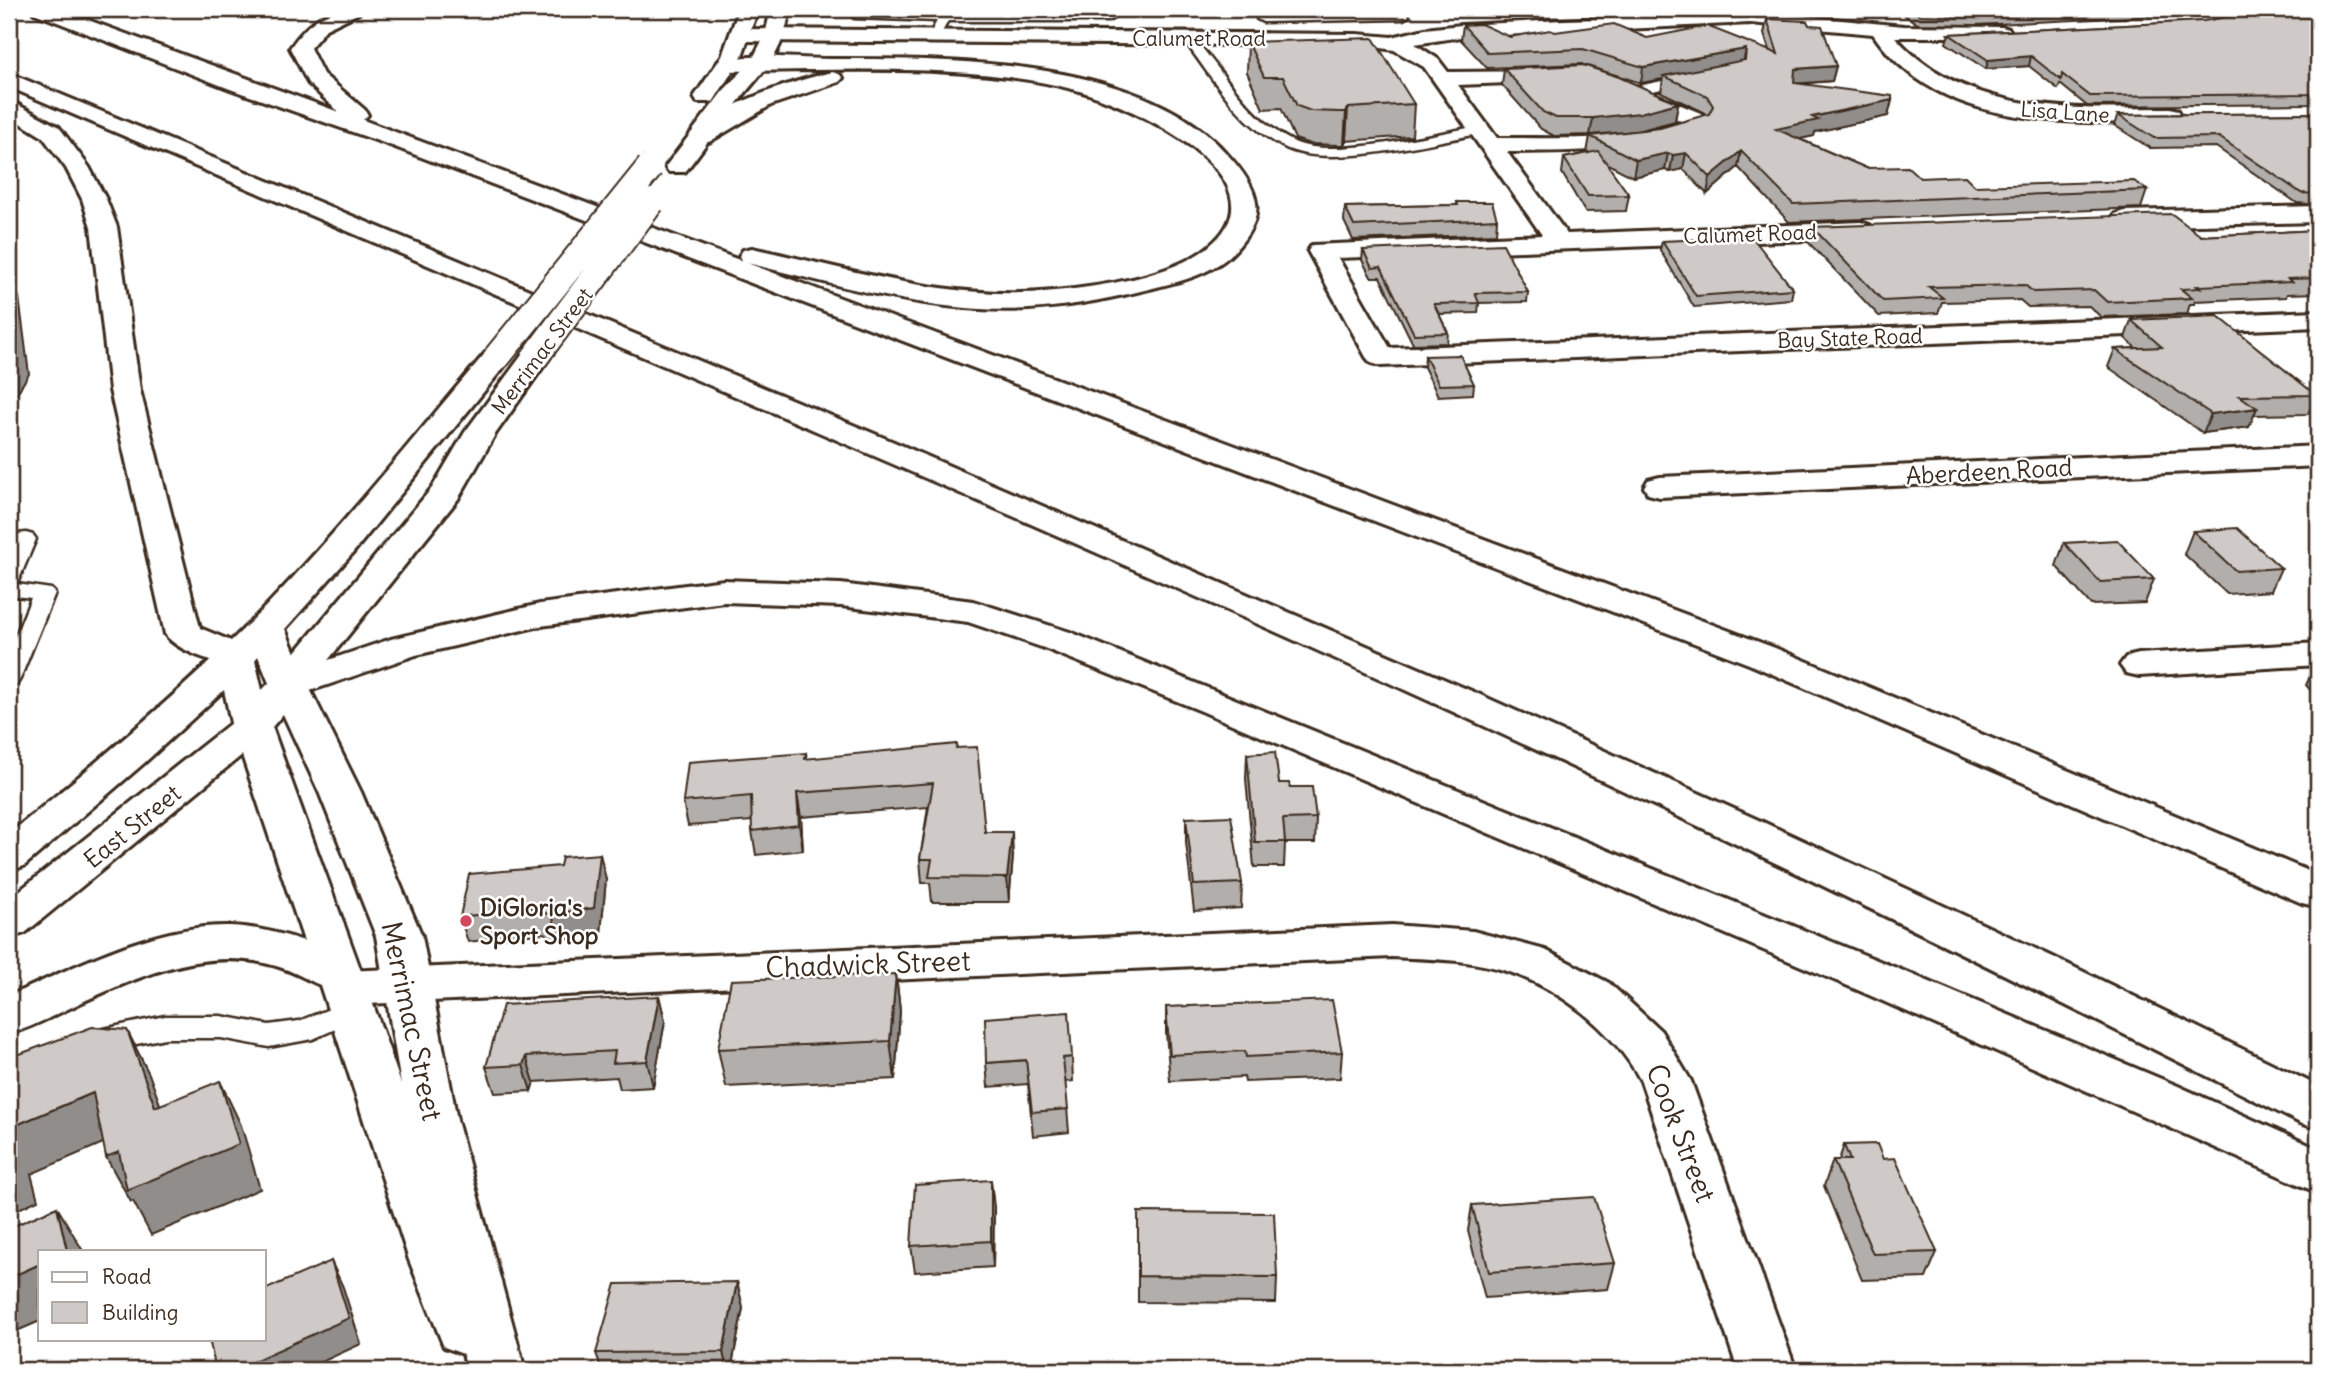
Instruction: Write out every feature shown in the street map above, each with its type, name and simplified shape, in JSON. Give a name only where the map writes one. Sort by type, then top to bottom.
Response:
[{"type":"main road","points":[[41,9],[383,135],[1762,656],[2318,892]]},
{"type":"main road","points":[[352,9],[319,25],[300,48],[305,65],[319,86],[383,135]]},
{"type":"main road","name":"Merrimac Street","points":[[252,726],[289,686],[446,492],[481,432],[665,165],[727,65],[741,35],[748,9]]},
{"type":"main road","name":"Merrimac Street","points":[[481,1370],[436,1260],[252,726],[250,641],[316,574],[498,357],[665,165],[701,137],[731,96],[760,65],[775,35],[780,9]]},
{"type":"main road","points":[[1394,43],[1424,35],[1461,31],[1729,18],[1792,19],[1880,30],[1952,34],[2022,32]]},
{"type":"main road","name":"Calumet Road","points":[[741,35],[939,27],[1192,38],[1264,22],[1394,43],[1418,52],[1443,79],[1559,242]]},
{"type":"main road","name":"Lisa Lane","points":[[1880,30],[1896,52],[1930,78],[1951,90],[1994,105],[2057,115],[2196,114]]},
{"type":"main road","points":[[647,235],[808,267],[928,295],[999,302],[1048,301],[1166,277],[1217,254],[1237,233],[1244,218],[1242,194],[1222,160],[1174,123],[1106,92],[1067,81],[993,69],[727,65]]},
{"type":"main road","points":[[701,137],[734,115],[780,92],[841,76],[923,66]]},
{"type":"main road","points":[[1443,79],[1581,73]]},
{"type":"main road","points":[[9,79],[518,293],[1300,629],[1701,809],[2211,1054],[2318,1109]]},
{"type":"main road","points":[[1485,138],[1605,142],[1659,134],[1697,123],[1695,119],[1603,79]]},
{"type":"main road","points":[[9,107],[51,132],[78,167],[104,227],[125,390],[183,635],[250,641]]},
{"type":"main road","points":[[2098,220],[2318,214]]},
{"type":"main road","name":"Calumet Road","points":[[1381,357],[1321,251],[1890,229]]},
{"type":"main road","name":"Bay State Road","points":[[1381,357],[2318,319]]},
{"type":"main road","name":"Aberdeen Road","points":[[1660,487],[2318,456]]},
{"type":"main road","points":[[289,686],[404,647],[506,623],[594,607],[711,592],[841,595],[973,612],[1057,640],[1213,702],[1877,979],[2160,1100],[2318,1172]]},
{"type":"main road","points":[[9,856],[116,768],[250,641]]},
{"type":"main road","name":"Merrimac Street","points":[[250,641],[289,686],[340,792],[399,936],[432,1120],[496,1370]]},
{"type":"main road","points":[[2139,665],[2318,654]]},
{"type":"main road","name":"East Street","points":[[9,922],[170,795],[252,726]]},
{"type":"main road","name":"Chadwick Street","points":[[345,991],[407,984],[1392,941]]},
{"type":"main road","name":"Cook Street","points":[[1392,941],[1485,949],[1532,964],[1578,985],[1616,1013],[1646,1046],[1666,1081],[1767,1370]]},
{"type":"main road","points":[[9,1016],[117,969],[184,947],[216,943],[282,950],[345,991]]},
{"type":"lane","points":[[1264,22],[1404,16],[1398,9]]},
{"type":"lane","points":[[858,16],[939,27],[1108,18]]},
{"type":"lane","points":[[1192,38],[1193,44],[1236,97],[1268,130],[1289,145],[1306,152],[1485,138]]},
{"type":"lane","points":[[1633,91],[1698,78]]},
{"type":"lane","points":[[9,541],[26,539],[9,580]]},
{"type":"lane","points":[[9,589],[44,593],[9,679]]},
{"type":"lane","points":[[73,1049],[164,1027],[221,1027],[270,1036],[303,1031],[345,991]]},
{"type":"building","points":[[1911,9],[2138,9],[1977,17],[1920,15]]},
{"type":"building","points":[[2270,9],[2318,9],[2318,94],[2090,96],[2062,74],[2061,80],[2031,56],[1988,60],[1949,34],[2204,21]]},
{"type":"building","points":[[1767,19],[1807,21],[1809,25],[1822,26],[1836,66],[1795,69],[1794,83],[1892,96],[1892,100],[1812,117],[1818,120],[1776,129],[1866,168],[1908,167],[1920,178],[1965,176],[1975,186],[2134,181],[2147,190],[1793,204],[1741,151],[1710,177],[1686,153],[1668,153],[1636,160],[1590,136],[1660,128],[1709,114],[1713,106],[1707,96],[1664,76],[1745,60],[1746,49],[1643,67],[1583,49],[1488,53],[1463,25],[1481,24],[1510,37],[1614,24],[1647,38],[1707,26],[1778,54]]},
{"type":"building","points":[[1373,38],[1414,104],[1348,108],[1346,112],[1311,111],[1297,106],[1283,77],[1264,77],[1248,42]]},
{"type":"building","points":[[1583,65],[1619,77],[1678,103],[1640,113],[1593,118],[1556,118],[1543,112],[1504,69]]},
{"type":"building","points":[[2318,113],[2318,194],[2301,193],[2219,137],[2154,138],[2118,115]]},
{"type":"building","points":[[1598,151],[1629,195],[1588,196],[1564,158]]},
{"type":"building","points":[[1457,202],[1492,202],[1497,219],[1354,226],[1345,207],[1458,205]]},
{"type":"building","points":[[2172,214],[2201,236],[2318,230],[2318,278],[2181,289],[2192,298],[2107,302],[2094,290],[2033,292],[2025,285],[1929,287],[1943,298],[1883,301],[1812,227]]},
{"type":"building","points":[[1752,237],[1793,289],[1696,296],[1662,241]]},
{"type":"building","points":[[1503,244],[1528,292],[1475,293],[1479,303],[1434,304],[1448,333],[1414,334],[1381,267],[1372,268],[1363,250]]},
{"type":"building","points":[[9,279],[16,344],[9,355]]},
{"type":"building","points":[[2218,316],[2316,395],[2240,396],[2257,408],[2211,414],[2115,349],[2162,347],[2131,320]]},
{"type":"building","points":[[1460,355],[1474,384],[1439,385],[1425,356]]},
{"type":"building","points":[[2237,528],[2281,568],[2236,571],[2193,531]]},
{"type":"building","points":[[2117,540],[2154,579],[2100,582],[2064,543]]},
{"type":"building","points":[[957,744],[956,748],[977,747],[985,832],[1012,832],[1007,878],[929,877],[932,859],[920,859],[933,783],[797,793],[799,825],[752,831],[751,796],[683,802],[688,762],[806,753],[805,759]]},
{"type":"building","points":[[1275,752],[1279,783],[1289,783],[1290,787],[1312,787],[1316,818],[1283,819],[1285,842],[1255,842],[1247,754]]},
{"type":"building","points":[[1231,816],[1242,883],[1194,885],[1186,818]]},
{"type":"building","points":[[600,854],[594,908],[552,914],[543,913],[537,907],[460,917],[469,874],[560,866],[562,857]]},
{"type":"building","points":[[896,974],[890,1041],[718,1049],[731,980]]},
{"type":"building","points":[[659,996],[647,1061],[613,1063],[615,1051],[526,1056],[523,1065],[486,1067],[503,1005]]},
{"type":"building","points":[[1332,1000],[1342,1052],[1246,1057],[1245,1051],[1170,1055],[1166,1007]]},
{"type":"building","points":[[1069,1012],[1072,1057],[1063,1058],[1068,1109],[1032,1112],[1026,1060],[986,1063],[985,1018]]},
{"type":"building","points":[[92,1027],[127,1030],[155,1107],[220,1081],[239,1144],[127,1190],[119,1152],[106,1157],[93,1093],[9,1128],[9,1058]]},
{"type":"building","points":[[1877,1144],[1883,1159],[1895,1158],[1937,1252],[1873,1254],[1833,1160],[1850,1160],[1844,1145]]},
{"type":"building","points":[[991,1180],[991,1241],[911,1246],[915,1185]]},
{"type":"building","points":[[1594,1197],[1615,1263],[1489,1272],[1472,1205]]},
{"type":"building","points":[[57,1207],[67,1250],[38,1250],[38,1265],[9,1278],[9,1228]]},
{"type":"building","points":[[1138,1212],[1274,1213],[1277,1277],[1138,1276]]},
{"type":"building","points":[[331,1261],[349,1318],[234,1370],[216,1370],[209,1340],[266,1340],[266,1289]]},
{"type":"building","points":[[737,1282],[723,1352],[596,1353],[616,1284]]},
{"type":"place","name":"DiGloria's Sport Shop","points":[[466,921]]}]
